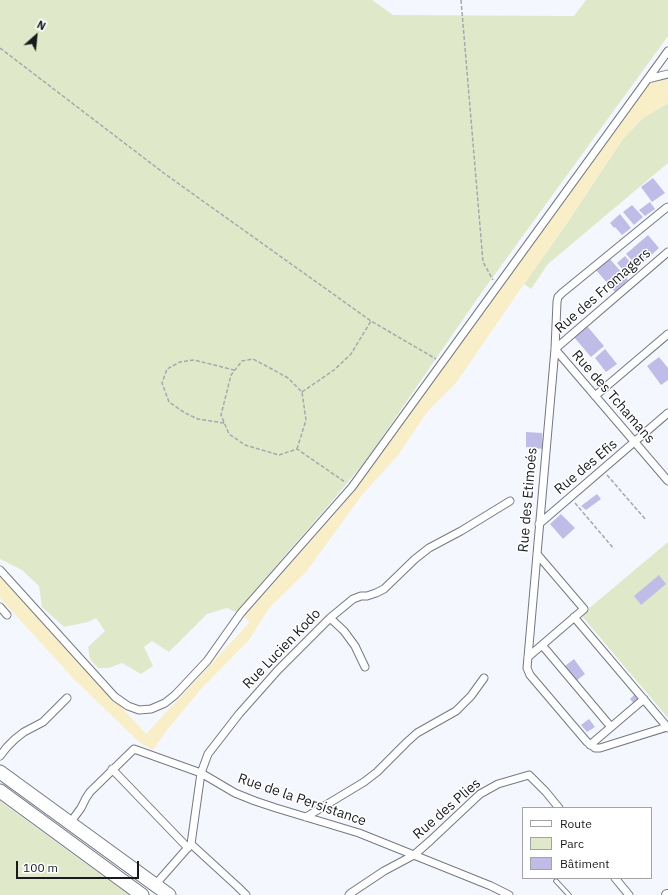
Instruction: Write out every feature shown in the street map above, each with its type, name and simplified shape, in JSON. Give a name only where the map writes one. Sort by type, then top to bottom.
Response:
[{"type":"highway","points":[[0,772],[169,895]]},
{"type":"highway","points":[[0,791],[142,895]]},
{"type":"street","points":[[0,570],[115,697],[128,706],[139,710],[151,709],[165,703],[175,695],[207,660],[241,613],[352,487],[668,50]]},
{"type":"street","points":[[648,79],[668,74]]},
{"type":"street","name":"Rue des Etimoés","points":[[590,745],[530,675],[528,668],[555,349],[557,302],[558,297],[668,207]]},
{"type":"street","name":"Rue des Fromagers","points":[[555,349],[668,252]]},
{"type":"street","points":[[595,396],[668,334]]},
{"type":"street","name":"Rue des Tchamans","points":[[555,349],[668,481]]},
{"type":"street","name":"Rue des Efis","points":[[539,524],[668,413]]},
{"type":"street","name":"Rue Lucien Kodo","points":[[189,846],[201,773],[208,754],[239,714],[278,670],[330,618],[353,599],[361,596],[367,596],[384,589],[415,559],[429,548],[461,531],[510,501]]},
{"type":"street","points":[[528,657],[584,609],[537,554]]},
{"type":"street","points":[[0,607],[7,615]]},
{"type":"street","points":[[574,617],[644,699],[667,727],[600,748],[595,748],[590,745],[644,699]]},
{"type":"street","points":[[330,618],[344,631],[355,646],[365,667]]},
{"type":"street","points":[[542,645],[611,727]]},
{"type":"street","points":[[306,817],[364,782],[377,772],[417,733],[456,711],[471,696],[484,678]]},
{"type":"street","points":[[0,756],[15,739],[24,732],[43,722],[67,698]]},
{"type":"street","name":"Rue de la Persistance","points":[[70,823],[86,798],[112,769],[134,749],[201,773],[235,793],[276,808],[359,833],[491,886],[509,895]]},
{"type":"street","points":[[112,769],[189,846],[246,895]]},
{"type":"street","name":"Rue des Plies","points":[[349,895],[384,872],[414,855],[480,794],[498,784],[529,775],[558,807]]},
{"type":"street","points":[[155,885],[189,846]]},
{"type":"street","points":[[616,879],[629,895]]},
{"type":"lane","points":[[556,881],[569,895]]},
{"type":"path","points":[[462,0],[483,262],[497,287]]},
{"type":"path","points":[[0,48],[165,174],[371,321],[442,362]]},
{"type":"path","points":[[302,392],[334,370],[351,354],[371,321]]},
{"type":"path","points":[[224,423],[198,420],[185,413],[170,402],[162,383],[167,369],[180,362],[194,360],[235,370]]},
{"type":"path","points":[[253,360],[288,378],[302,392],[306,420],[297,449],[279,455],[245,445],[228,434],[221,415],[231,375],[242,361],[253,360]]},
{"type":"path","points":[[297,449],[352,487]]},
{"type":"path","points":[[602,470],[646,520]]},
{"type":"path","points":[[570,498],[614,549]]},
{"type":"green space","points":[[0,0],[372,0],[393,15],[574,16],[586,0],[668,0],[668,36],[477,299],[367,459],[236,612],[227,608],[207,614],[169,652],[152,641],[144,647],[153,666],[141,674],[122,663],[109,668],[98,668],[90,659],[88,647],[105,631],[96,618],[88,622],[64,627],[42,607],[39,586],[22,570],[0,559]]},
{"type":"green space","points":[[668,103],[668,163],[548,264],[531,289],[524,284],[567,223],[622,140],[643,118]]},
{"type":"green space","points":[[668,542],[668,718],[581,615]]},
{"type":"green space","points":[[0,801],[129,895],[0,895]]},
{"type":"sand","points":[[668,79],[668,103],[643,118],[622,140],[567,223],[456,383],[427,412],[399,454],[362,495],[306,572],[269,608],[249,640],[201,689],[167,730],[153,750],[139,742],[73,678],[0,598],[0,575],[146,734],[250,622],[244,617],[354,492],[650,83]]},
{"type":"building","points":[[653,178],[665,193],[652,202],[641,187]]},
{"type":"building","points":[[650,202],[655,209],[645,216],[639,210]]},
{"type":"building","points":[[632,205],[643,217],[634,225],[623,212]]},
{"type":"building","points":[[620,214],[631,228],[622,235],[610,223]]},
{"type":"building","points":[[648,235],[659,248],[638,267],[626,254]]},
{"type":"building","points":[[625,256],[636,269],[628,276],[617,263]]},
{"type":"building","points":[[610,259],[628,280],[615,292],[596,270]]},
{"type":"building","points":[[587,326],[604,346],[591,357],[574,337]]},
{"type":"building","points":[[605,349],[617,364],[606,372],[595,358]]},
{"type":"building","points":[[659,357],[668,368],[668,380],[661,385],[647,366]]},
{"type":"building","points":[[526,432],[542,433],[543,449],[526,447]]},
{"type":"building","points":[[597,494],[601,499],[586,510],[581,506]]},
{"type":"building","points":[[561,514],[575,528],[563,539],[550,524]]},
{"type":"building","points":[[659,575],[666,584],[641,605],[634,596]]},
{"type":"building","points":[[574,659],[585,674],[576,681],[565,666]]},
{"type":"building","points":[[635,694],[640,701],[635,705],[630,699]]},
{"type":"building","points":[[589,719],[595,727],[587,732],[581,725]]}]
